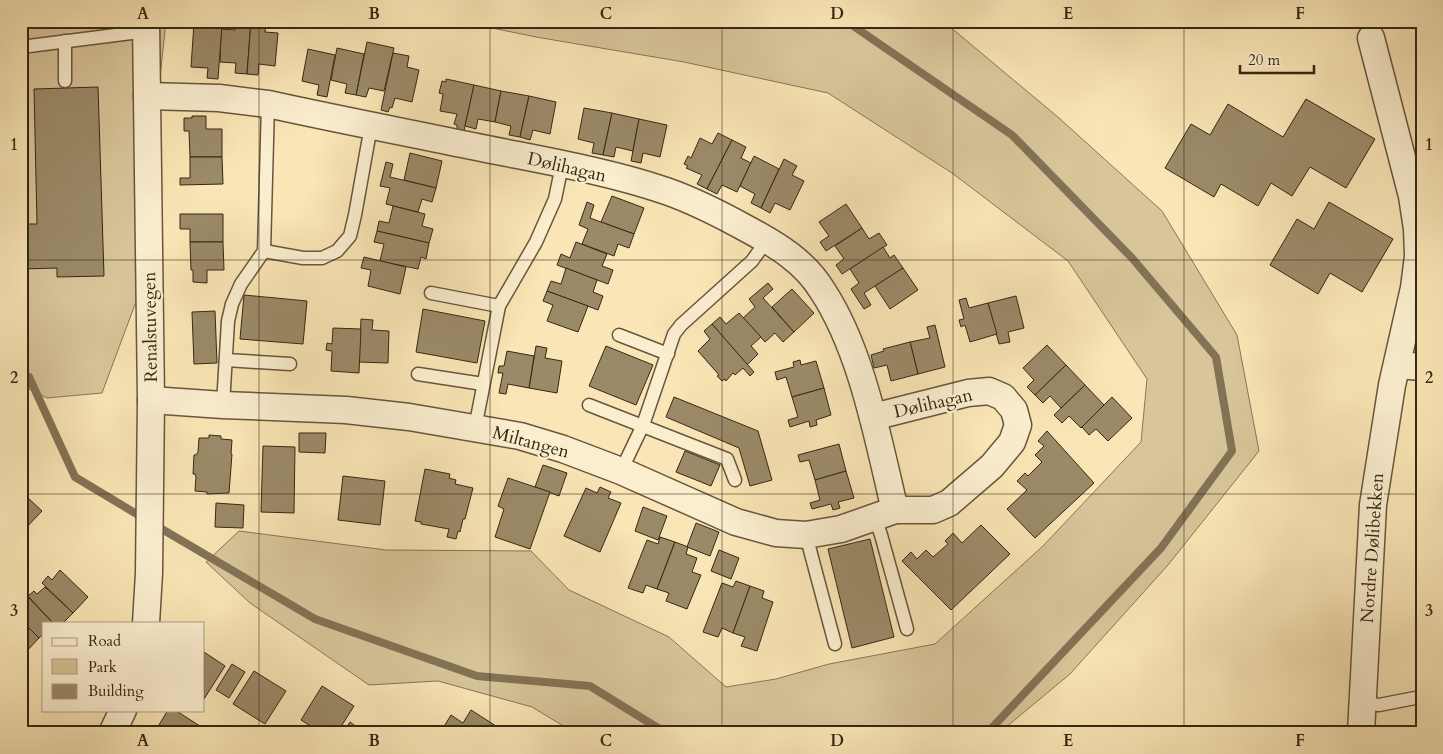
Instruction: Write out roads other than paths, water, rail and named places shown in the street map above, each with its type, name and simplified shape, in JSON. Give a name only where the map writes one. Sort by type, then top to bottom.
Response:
[{"type":"street","name":"Renalstuvegen","points":[[146,622],[149,573],[151,400],[147,26]]},
{"type":"street","name":"Nordre Dølibekken","points":[[1361,733],[1373,505],[1382,438],[1392,385],[1410,366],[1414,288],[1418,256],[1417,230],[1412,196],[1371,34]]},
{"type":"street","name":"Dølihagan","points":[[147,96],[219,98],[268,104],[562,165],[666,191],[711,210],[767,240],[798,260],[822,288],[838,316],[852,350],[873,417],[885,514],[933,510],[949,503],[992,466],[1012,442],[1018,425],[1014,410],[1003,397],[989,391],[968,393],[873,417]]},
{"type":"street","name":"Miltangen","points":[[151,400],[346,410],[409,417],[520,436],[563,449],[621,471],[736,522],[776,533],[806,535],[841,529],[885,514]]},
{"type":"street","points":[[112,733],[122,712]]},
{"type":"lane","name":"Renalstuvegen","points":[[21,48],[147,26]]},
{"type":"lane","points":[[65,41],[65,81]]},
{"type":"lane","points":[[223,405],[228,321],[232,304],[241,284],[264,251],[268,104]]},
{"type":"lane","points":[[264,251],[303,258],[322,258],[337,251],[350,236],[356,215],[371,126]]},
{"type":"lane","points":[[475,428],[498,306],[536,242],[555,199],[562,165]]},
{"type":"lane","points":[[621,471],[642,425],[674,334],[681,325],[752,261],[767,240]]},
{"type":"lane","points":[[431,293],[498,306]]},
{"type":"lane","points":[[619,336],[668,354]]},
{"type":"lane","points":[[226,360],[290,364]]},
{"type":"lane","points":[[418,374],[483,384]]},
{"type":"lane","points":[[589,405],[727,459],[735,480]]},
{"type":"lane","points":[[885,514],[882,535],[907,629]]},
{"type":"lane","points":[[806,535],[835,644]]},
{"type":"lane","points":[[1362,703],[1379,705],[1415,698]]},
{"type":"waterway","points":[[846,21],[1012,135],[1132,258],[1216,357],[1232,451],[1161,548],[987,733]]},
{"type":"waterway","points":[[21,374],[29,377],[75,477],[145,519]]},
{"type":"waterway","points":[[155,525],[315,619],[477,676],[590,686],[666,733]]}]
